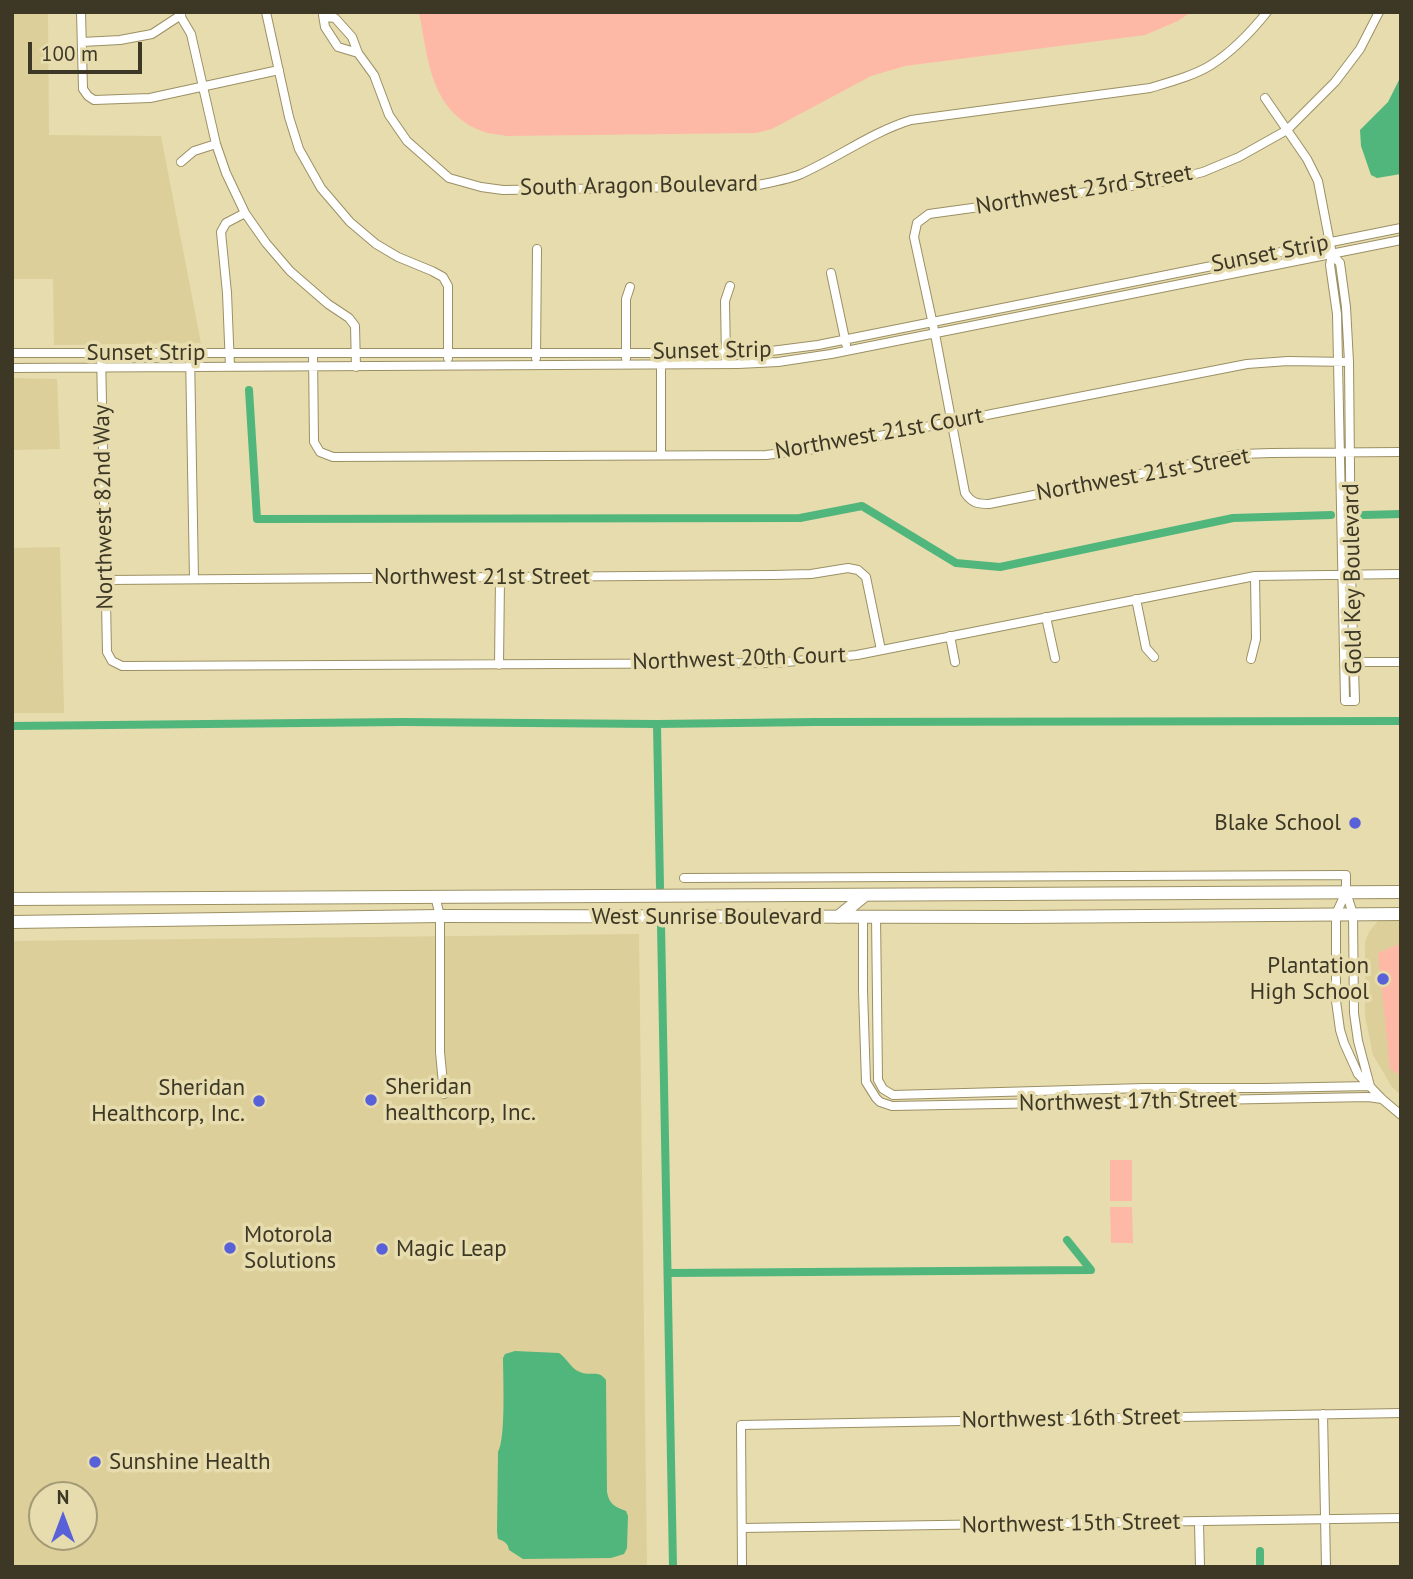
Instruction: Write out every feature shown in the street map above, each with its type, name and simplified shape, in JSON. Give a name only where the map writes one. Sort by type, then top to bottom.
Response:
[{"type":"highway","name":"West Sunrise Boulevard","points":[[12,899],[1401,892]]},
{"type":"highway","points":[[838,917],[865,895]]},
{"type":"highway","name":"West Sunrise Boulevard","points":[[12,922],[440,916],[1401,914]]},
{"type":"street","points":[[81,12],[83,89],[94,100],[150,99],[279,70]]},
{"type":"street","points":[[266,12],[289,117],[299,149],[321,188],[350,222],[376,244],[443,277],[448,286],[448,365]]},
{"type":"street","name":"South Aragon Boulevard","points":[[347,31],[358,53],[374,75],[389,115],[407,141],[449,178],[503,190],[753,186],[778,182],[801,174],[888,127],[911,120],[1150,88],[1178,80],[1210,65],[1249,34],[1267,12]]},
{"type":"street","name":"Northwest 23rd Street","points":[[931,322],[914,237],[917,223],[929,214],[1167,181],[1203,172],[1239,157],[1287,130],[1335,82],[1360,49],[1379,12]]},
{"type":"street","points":[[82,42],[120,40],[152,34],[179,14],[191,34],[216,144],[245,213],[290,271],[328,304],[349,318],[355,326],[356,367]]},
{"type":"street","points":[[336,43],[347,31],[335,18],[323,15],[325,27],[336,43],[358,53]]},
{"type":"street","name":"Gold Key Boulevard","points":[[1265,98],[1307,159],[1318,181],[1332,254],[1330,265],[1337,314],[1340,452],[1347,574],[1354,662],[1355,701],[1345,701],[1344,662],[1347,574],[1350,452],[1349,362],[1342,274],[1340,263],[1332,254]]},
{"type":"street","points":[[181,162],[194,151],[216,144]]},
{"type":"street","points":[[230,367],[227,293],[220,232],[226,223],[245,213]]},
{"type":"street","name":"Sunset Strip","points":[[12,353],[726,353],[788,349],[1401,228]]},
{"type":"street","name":"Sunset Strip","points":[[12,368],[778,362],[935,334],[1401,240]]},
{"type":"street","points":[[536,365],[537,249]]},
{"type":"street","points":[[831,273],[848,351]]},
{"type":"street","points":[[726,364],[725,301],[730,286]]},
{"type":"street","points":[[626,364],[626,299],[630,287]]},
{"type":"street","points":[[931,322],[951,422]]},
{"type":"street","points":[[190,352],[194,579]]},
{"type":"street","name":"Northwest 82nd Way","points":[[101,353],[107,652],[112,661]]},
{"type":"street","points":[[660,353],[661,455]]},
{"type":"street","points":[[313,354],[313,367]]},
{"type":"street","name":"Northwest 21st Court","points":[[313,367],[314,442],[320,452],[333,457],[766,455],[1247,365],[1288,361],[1349,362]]},
{"type":"street","name":"Northwest 21st Street","points":[[951,422],[965,493],[971,502],[980,504],[1241,454],[1401,452]]},
{"type":"street","name":"Northwest 21st Street","points":[[106,580],[774,575],[848,569],[858,570],[866,577],[881,650]]},
{"type":"street","name":"Northwest 20th Court","points":[[112,661],[122,666],[776,663],[857,655],[1255,576],[1401,574]]},
{"type":"street","points":[[1251,659],[1256,639],[1255,576]]},
{"type":"street","points":[[499,665],[500,578]]},
{"type":"street","points":[[1136,599],[1146,648],[1154,657]]},
{"type":"street","points":[[1046,617],[1055,658]]},
{"type":"street","points":[[950,636],[954,662]]},
{"type":"street","points":[[1344,662],[1401,662]]},
{"type":"street","points":[[684,878],[1346,875],[1346,892],[1353,914],[1353,1013],[1370,1086]]},
{"type":"street","points":[[865,895],[872,877]]},
{"type":"street","points":[[1346,892],[1336,914],[1337,1016],[1344,1043],[1358,1074],[1401,1115]]},
{"type":"street","points":[[435,896],[440,916],[440,1052],[444,1094]]},
{"type":"street","name":"Northwest 17th Street","points":[[870,916],[878,1080],[883,1089],[893,1095],[1132,1088],[1370,1086]]},
{"type":"street","name":"Northwest 17th Street","points":[[870,916],[863,991],[866,1082],[880,1102],[892,1106],[1368,1097],[1382,1099]]},
{"type":"street","name":"Northwest 16th Street","points":[[742,1528],[741,1425],[1401,1413]]},
{"type":"street","points":[[1323,1415],[1326,1567]]},
{"type":"street","name":"Northwest 15th Street","points":[[742,1528],[1401,1518]]},
{"type":"street","points":[[1199,1522],[1199,1567]]},
{"type":"street","points":[[742,1528],[742,1567]]},
{"type":"shaded area","points":[[12,12],[48,12],[49,135],[161,136],[201,343],[54,345],[53,279],[12,279]]},
{"type":"shaded area","points":[[419,12],[1191,12],[1178,21],[1145,35],[905,66],[871,76],[772,129],[756,133],[506,136],[479,130],[450,109],[434,80]]},
{"type":"shaded area","points":[[1401,76],[1401,174],[1377,178],[1371,175],[1361,146],[1360,130],[1388,102]]},
{"type":"shaded area","points":[[12,378],[57,379],[60,449],[12,450]]},
{"type":"shaded area","points":[[60,547],[64,713],[12,713],[12,548]]},
{"type":"shaded area","name":"Plantation High School","points":[[1378,921],[1401,921],[1401,1095],[1392,1087],[1373,1055],[1365,1016],[1365,942]]},
{"type":"shaded area","points":[[639,934],[647,1567],[14,1567],[12,941]]},
{"type":"shaded area","points":[[1401,943],[1401,1076],[1390,1069],[1378,953]]},
{"type":"shaded area","points":[[1110,1160],[1132,1160],[1132,1201],[1110,1201]]},
{"type":"shaded area","points":[[1110,1207],[1132,1207],[1133,1243],[1111,1243]]},
{"type":"shaded area","points":[[515,1351],[559,1353],[577,1371],[597,1374],[606,1380],[607,1492],[611,1502],[626,1511],[628,1516],[627,1548],[624,1554],[611,1558],[523,1559],[498,1539],[498,1452],[503,1421],[503,1358],[505,1354]]},
{"type":"waterway","points":[[249,390],[257,519],[800,518],[862,506],[956,563],[1000,567],[1233,518],[1331,515]]},
{"type":"waterway","points":[[1364,515],[1401,514]]},
{"type":"waterway","points":[[12,726],[402,722],[657,724],[1401,721]]},
{"type":"waterway","points":[[657,724],[660,887]]},
{"type":"waterway","points":[[661,924],[673,1567]]},
{"type":"waterway","points":[[668,1273],[1091,1270],[1067,1240]]},
{"type":"waterway","points":[[1260,1551],[1260,1567]]},
{"type":"place","name":"Blake School","points":[[1355,823]]},
{"type":"place","name":"Plantation High School","points":[[1383,979]]},
{"type":"place","name":"Sheridan healthcorp, Inc.","points":[[371,1100]]},
{"type":"place","name":"Sheridan Healthcorp, Inc.","points":[[259,1101]]},
{"type":"place","name":"Motorola Solutions","points":[[230,1248]]},
{"type":"place","name":"Magic Leap","points":[[382,1249]]},
{"type":"place","name":"Sunshine Health","points":[[95,1462]]}]
